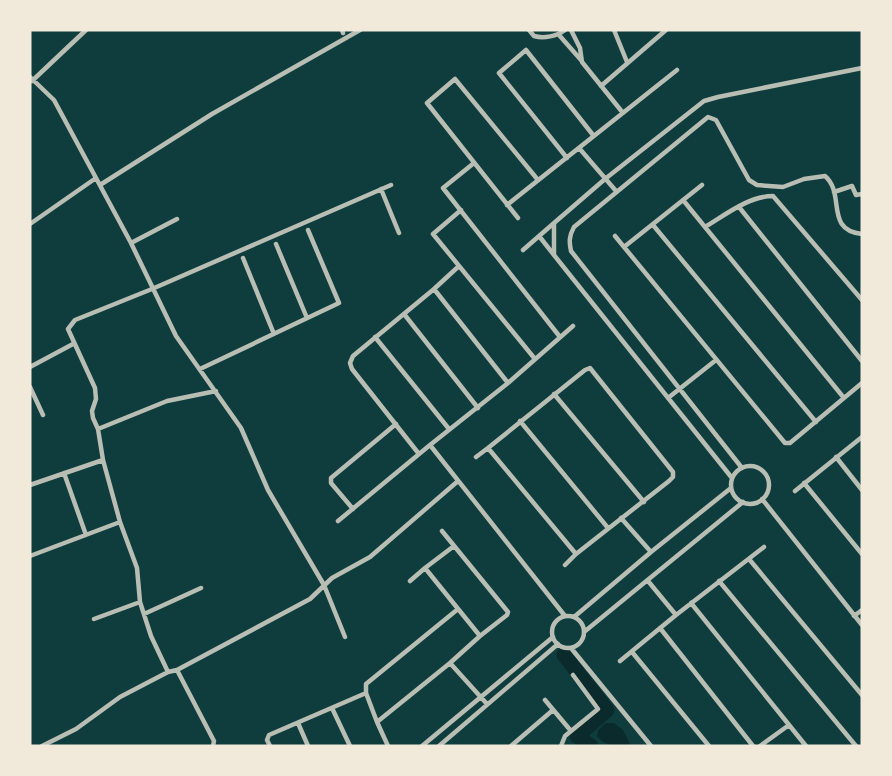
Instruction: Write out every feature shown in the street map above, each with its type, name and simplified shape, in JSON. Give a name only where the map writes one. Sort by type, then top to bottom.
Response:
[{"type":"street","points":[[86,30],[31,79],[54,100],[131,243],[176,336],[241,428],[268,490],[324,585],[345,637]]},
{"type":"street","points":[[100,185],[212,114],[360,30]]},
{"type":"street","points":[[529,30],[531,35],[536,37],[559,34],[565,30]]},
{"type":"street","points":[[571,30],[580,48],[582,62]]},
{"type":"street","points":[[614,30],[627,62]]},
{"type":"street","points":[[601,86],[666,30]]},
{"type":"street","points":[[559,34],[623,113]]},
{"type":"street","points":[[567,158],[499,74],[526,50],[593,135]]},
{"type":"street","points":[[523,249],[704,101],[862,68]]},
{"type":"street","points":[[507,205],[677,70]]},
{"type":"street","points":[[518,218],[427,104],[455,79],[538,180]]},
{"type":"street","points":[[742,468],[678,390],[571,251],[569,240],[574,227],[614,190],[708,117],[712,117],[733,148],[749,180],[757,185],[783,187],[804,179],[828,177],[834,192],[840,224],[850,232],[862,234]]},
{"type":"street","points":[[579,148],[614,190]]},
{"type":"street","points":[[474,163],[444,188],[560,337]]},
{"type":"street","points":[[30,224],[96,178]]},
{"type":"street","points":[[168,672],[151,636],[140,602],[137,568],[120,522],[103,460],[98,429],[92,411],[96,399],[95,388],[68,329],[75,320],[391,185]]},
{"type":"street","points":[[624,247],[702,185]]},
{"type":"street","points":[[834,192],[852,186],[856,195],[862,194]]},
{"type":"street","points":[[381,189],[399,233]]},
{"type":"street","points":[[705,226],[739,207],[766,196],[773,196],[862,300]]},
{"type":"street","points":[[683,200],[843,398]]},
{"type":"street","points":[[739,207],[862,361]]},
{"type":"street","points":[[461,210],[433,234],[535,359]]},
{"type":"street","points":[[131,243],[177,219]]},
{"type":"street","points":[[554,223],[555,255]]},
{"type":"street","points":[[653,225],[816,422]]},
{"type":"street","points":[[200,369],[339,303],[308,230]]},
{"type":"street","points":[[539,236],[732,478]]},
{"type":"street","points":[[615,236],[785,443],[790,443],[862,383]]},
{"type":"street","points":[[276,244],[308,318]]},
{"type":"street","points":[[243,258],[274,334]]},
{"type":"street","points":[[419,454],[352,369],[350,363],[353,356],[459,267]]},
{"type":"street","points":[[854,289],[862,286]]},
{"type":"street","points":[[434,289],[508,383]]},
{"type":"street","points":[[404,314],[478,408]]},
{"type":"street","points":[[338,521],[449,429],[478,408],[573,326]]},
{"type":"street","points":[[375,337],[449,429]]},
{"type":"street","points":[[30,367],[73,344]]},
{"type":"street","points":[[669,397],[716,360]]},
{"type":"street","points":[[476,457],[585,370],[594,371],[674,472],[669,481],[565,565]]},
{"type":"street","points":[[30,387],[43,416]]},
{"type":"street","points":[[98,429],[167,401],[216,391]]},
{"type":"street","points":[[554,394],[644,501]]},
{"type":"street","points":[[520,421],[608,528]]},
{"type":"street","points":[[353,509],[331,483],[331,478],[396,424]]},
{"type":"street","points":[[795,491],[862,437]]},
{"type":"street","points":[[430,445],[566,616]]},
{"type":"street","points":[[488,448],[576,554]]},
{"type":"street","points":[[836,457],[862,490]]},
{"type":"street","points":[[30,485],[103,460]]},
{"type":"street","points":[[756,467],[764,473],[768,487],[762,499],[753,504],[743,502],[735,497],[731,488],[732,478],[742,468],[756,467]]},
{"type":"street","points":[[64,472],[86,535]]},
{"type":"street","points":[[42,746],[61,738],[120,697],[168,672],[177,670],[310,599],[332,578],[370,557],[458,481]]},
{"type":"street","points":[[804,483],[862,554]]},
{"type":"street","points":[[574,617],[731,488]]},
{"type":"street","points":[[762,499],[862,625]]},
{"type":"street","points":[[571,648],[579,644],[584,632],[743,502]]},
{"type":"street","points":[[621,518],[651,552]]},
{"type":"street","points":[[30,556],[120,522]]},
{"type":"street","points":[[377,722],[507,615],[508,612],[442,531]]},
{"type":"street","points":[[410,581],[454,546]]},
{"type":"street","points":[[620,661],[764,547]]},
{"type":"street","points":[[749,558],[862,694]]},
{"type":"street","points":[[425,568],[480,636]]},
{"type":"street","points":[[648,580],[676,615]]},
{"type":"street","points":[[719,581],[856,746]]},
{"type":"street","points":[[144,614],[201,588]]},
{"type":"street","points":[[94,619],[140,602]]},
{"type":"street","points":[[691,603],[806,746]]},
{"type":"street","points":[[388,746],[366,693],[366,684],[458,609]]},
{"type":"street","points":[[854,616],[862,610]]},
{"type":"street","points":[[422,746],[553,637],[555,623],[566,616],[574,617],[581,623],[584,632]]},
{"type":"street","points":[[660,628],[753,746]]},
{"type":"street","points":[[553,637],[558,644],[571,648],[651,746]]},
{"type":"street","points":[[439,746],[558,644]]},
{"type":"street","points":[[632,652],[709,746]]},
{"type":"street","points":[[450,663],[487,704]]},
{"type":"street","points":[[177,670],[214,741],[213,746]]},
{"type":"street","points":[[561,746],[563,739],[571,731],[598,709],[573,675]]},
{"type":"street","points":[[270,746],[267,740],[268,735],[366,693]]},
{"type":"street","points":[[545,700],[571,731]]},
{"type":"street","points":[[332,708],[350,746]]},
{"type":"street","points":[[511,746],[553,710]]},
{"type":"street","points":[[298,723],[308,746]]},
{"type":"street","points":[[760,746],[789,725]]},
{"type":"street","points":[[61,738],[64,746]]},
{"type":"water","points":[[606,723],[614,723],[623,730],[631,746],[612,745],[600,740],[597,736],[598,730]]},
{"type":"waterway","points":[[564,655],[607,710],[577,736],[591,746]]}]
